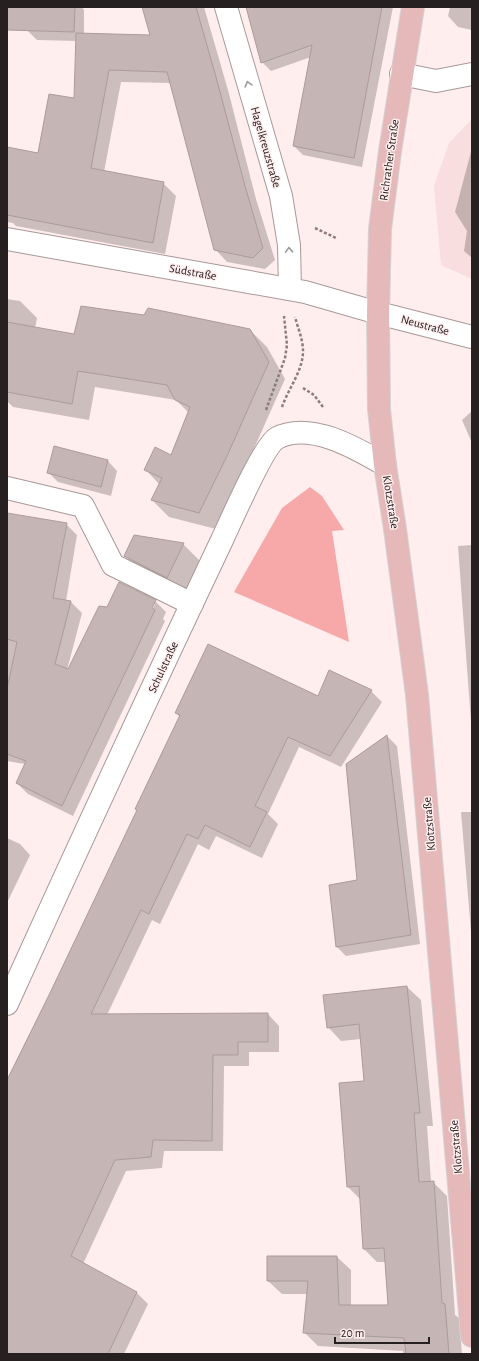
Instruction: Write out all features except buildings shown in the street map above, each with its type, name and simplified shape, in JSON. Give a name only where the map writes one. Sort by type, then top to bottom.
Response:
[{"type":"main road","name":"Richrather Straße","points":[[378,313],[380,229],[413,7]]},
{"type":"main road","name":"Klotzstraße","points":[[378,313],[379,409],[385,465],[417,694],[472,1336]]},
{"type":"street","name":"Hagelkreuzstraße","points":[[226,7],[281,196],[289,245],[290,289]]},
{"type":"street","points":[[402,74],[436,81],[472,74]]},
{"type":"street","name":"Südstraße","points":[[7,239],[290,289],[319,295],[378,313]]},
{"type":"street","name":"Neustraße","points":[[378,313],[472,337]]},
{"type":"street","points":[[275,439],[290,434],[326,436],[354,447],[385,465]]},
{"type":"street","name":"Schulstraße","points":[[7,1004],[192,604],[255,472],[275,439]]},
{"type":"street","points":[[7,488],[83,506],[113,565],[192,604]]},
{"type":"path","points":[[309,225],[336,238]]},
{"type":"path","points":[[275,439],[285,400],[302,363],[303,351],[301,338],[294,315],[290,289]]},
{"type":"path","points":[[266,410],[285,358],[287,345],[284,313]]},
{"type":"path","points":[[303,388],[314,395],[326,411]]},
{"type":"shaded area","points":[[472,119],[472,279],[441,265],[434,186],[449,143]]},
{"type":"shaded area","points":[[310,487],[322,496],[344,530],[332,531],[349,642],[234,592],[282,508]]}]
